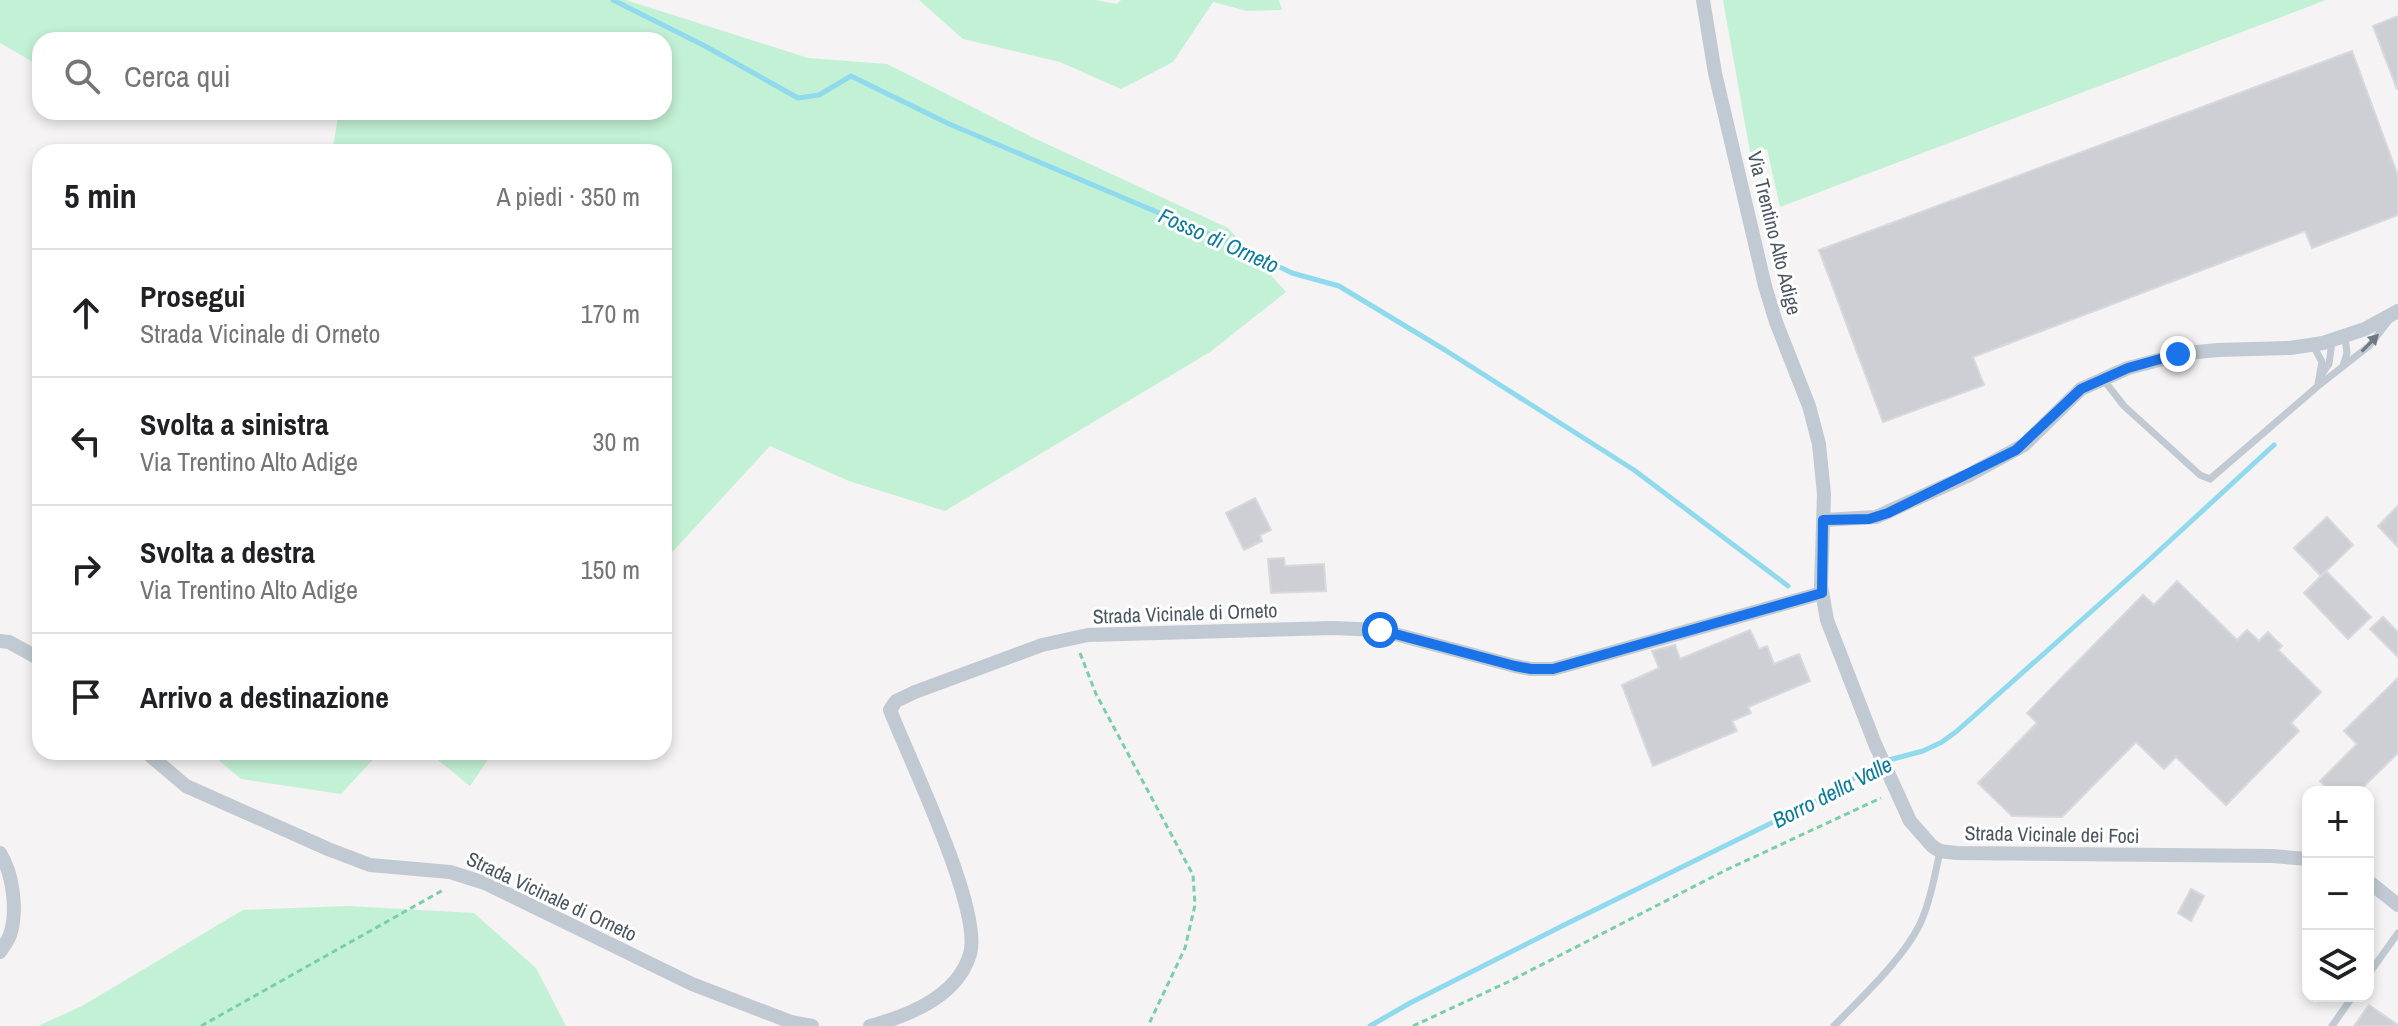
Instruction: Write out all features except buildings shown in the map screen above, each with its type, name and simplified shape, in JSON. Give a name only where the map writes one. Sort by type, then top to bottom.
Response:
[{"type":"street","name":"Via Trentino Alto Adige","points":[[1703,0],[1715,73],[1765,286],[1816,428],[1823,469],[1822,593]]},
{"type":"street","points":[[1823,520],[1862,520],[1882,516],[1990,464],[2024,445],[2077,391],[2144,363],[2178,354],[2313,345],[2338,339],[2396,313]]},
{"type":"street","name":"Strada Vicinale di Orneto","points":[[870,1026],[907,1014],[951,988],[971,954],[970,918],[948,850],[890,710],[896,701],[915,692],[1042,645],[1088,635],[1318,628],[1380,630],[1515,666],[1553,669],[1822,593]]},
{"type":"street","name":"Strada Vicinale dei Foci","points":[[1822,593],[1829,628],[1896,792],[1917,831],[1940,851],[2302,858]]},
{"type":"street","points":[[0,641],[9,642],[32,655]]},
{"type":"street","name":"Strada Vicinale di Orneto","points":[[155,760],[186,786],[328,849],[370,865],[450,872],[485,883],[692,984],[791,1022],[812,1026]]},
{"type":"street","points":[[0,853],[12,891],[13,915],[10,936],[0,952]]},
{"type":"street","points":[[2374,886],[2398,905]]},
{"type":"lane","points":[[2103,379],[2124,406],[2207,479],[2218,474],[2318,386],[2369,346],[2396,313]]},
{"type":"lane","points":[[2338,339],[2347,353],[2342,368]]},
{"type":"lane","points":[[2321,376],[2338,339]]},
{"type":"lane","points":[[2313,345],[2322,362],[2318,386]]},
{"type":"lane","points":[[1834,1026],[1890,965],[1914,933],[1926,908],[1940,851]]},
{"type":"lane","points":[[2374,967],[2398,933]]},
{"type":"lane","points":[[2332,1026],[2349,1002]]},
{"type":"path","points":[[1074,638],[1096,694],[1193,875],[1195,905],[1185,948],[1148,1026]]},
{"type":"path","points":[[1413,1026],[1508,982],[1726,870],[1896,792]]},
{"type":"path","points":[[201,1026],[466,877]]},
{"type":"green space","points":[[0,0],[626,0],[808,58],[887,64],[1036,139],[1228,228],[1286,292],[1210,352],[945,511],[849,481],[770,446],[672,552],[672,144],[333,144],[338,120],[672,120],[672,32],[32,32],[32,61],[0,43]]},
{"type":"green space","points":[[919,0],[1095,0],[1117,4],[1121,0],[1279,0],[1282,10],[1247,11],[1213,2],[1173,62],[1121,89],[1060,62],[963,39]]},
{"type":"green space","points":[[1723,0],[2326,0],[1780,207],[1767,149],[1750,152]]},
{"type":"green space","points":[[218,760],[373,760],[341,794],[241,779]]},
{"type":"green space","points":[[438,760],[488,760],[470,786]]},
{"type":"green space","points":[[348,906],[474,913],[536,968],[566,1026],[38,1026],[82,1006],[243,910]]},
{"type":"waterway","name":"Fosso di Orneto","points":[[613,0],[705,46],[798,98],[819,95],[851,76],[947,123],[1237,246],[1292,273],[1339,286],[1634,470],[1788,586]]},
{"type":"waterway","name":"Borro della Valle","points":[[1370,1026],[1564,925],[1824,797],[1872,767],[1942,742],[2148,561],[2274,445]]},
{"type":"route","points":[[1380,630],[1515,666],[1553,669],[1822,593],[1823,520],[1869,519],[1888,513],[2016,450],[2081,389],[2128,368],[2178,354]]}]
